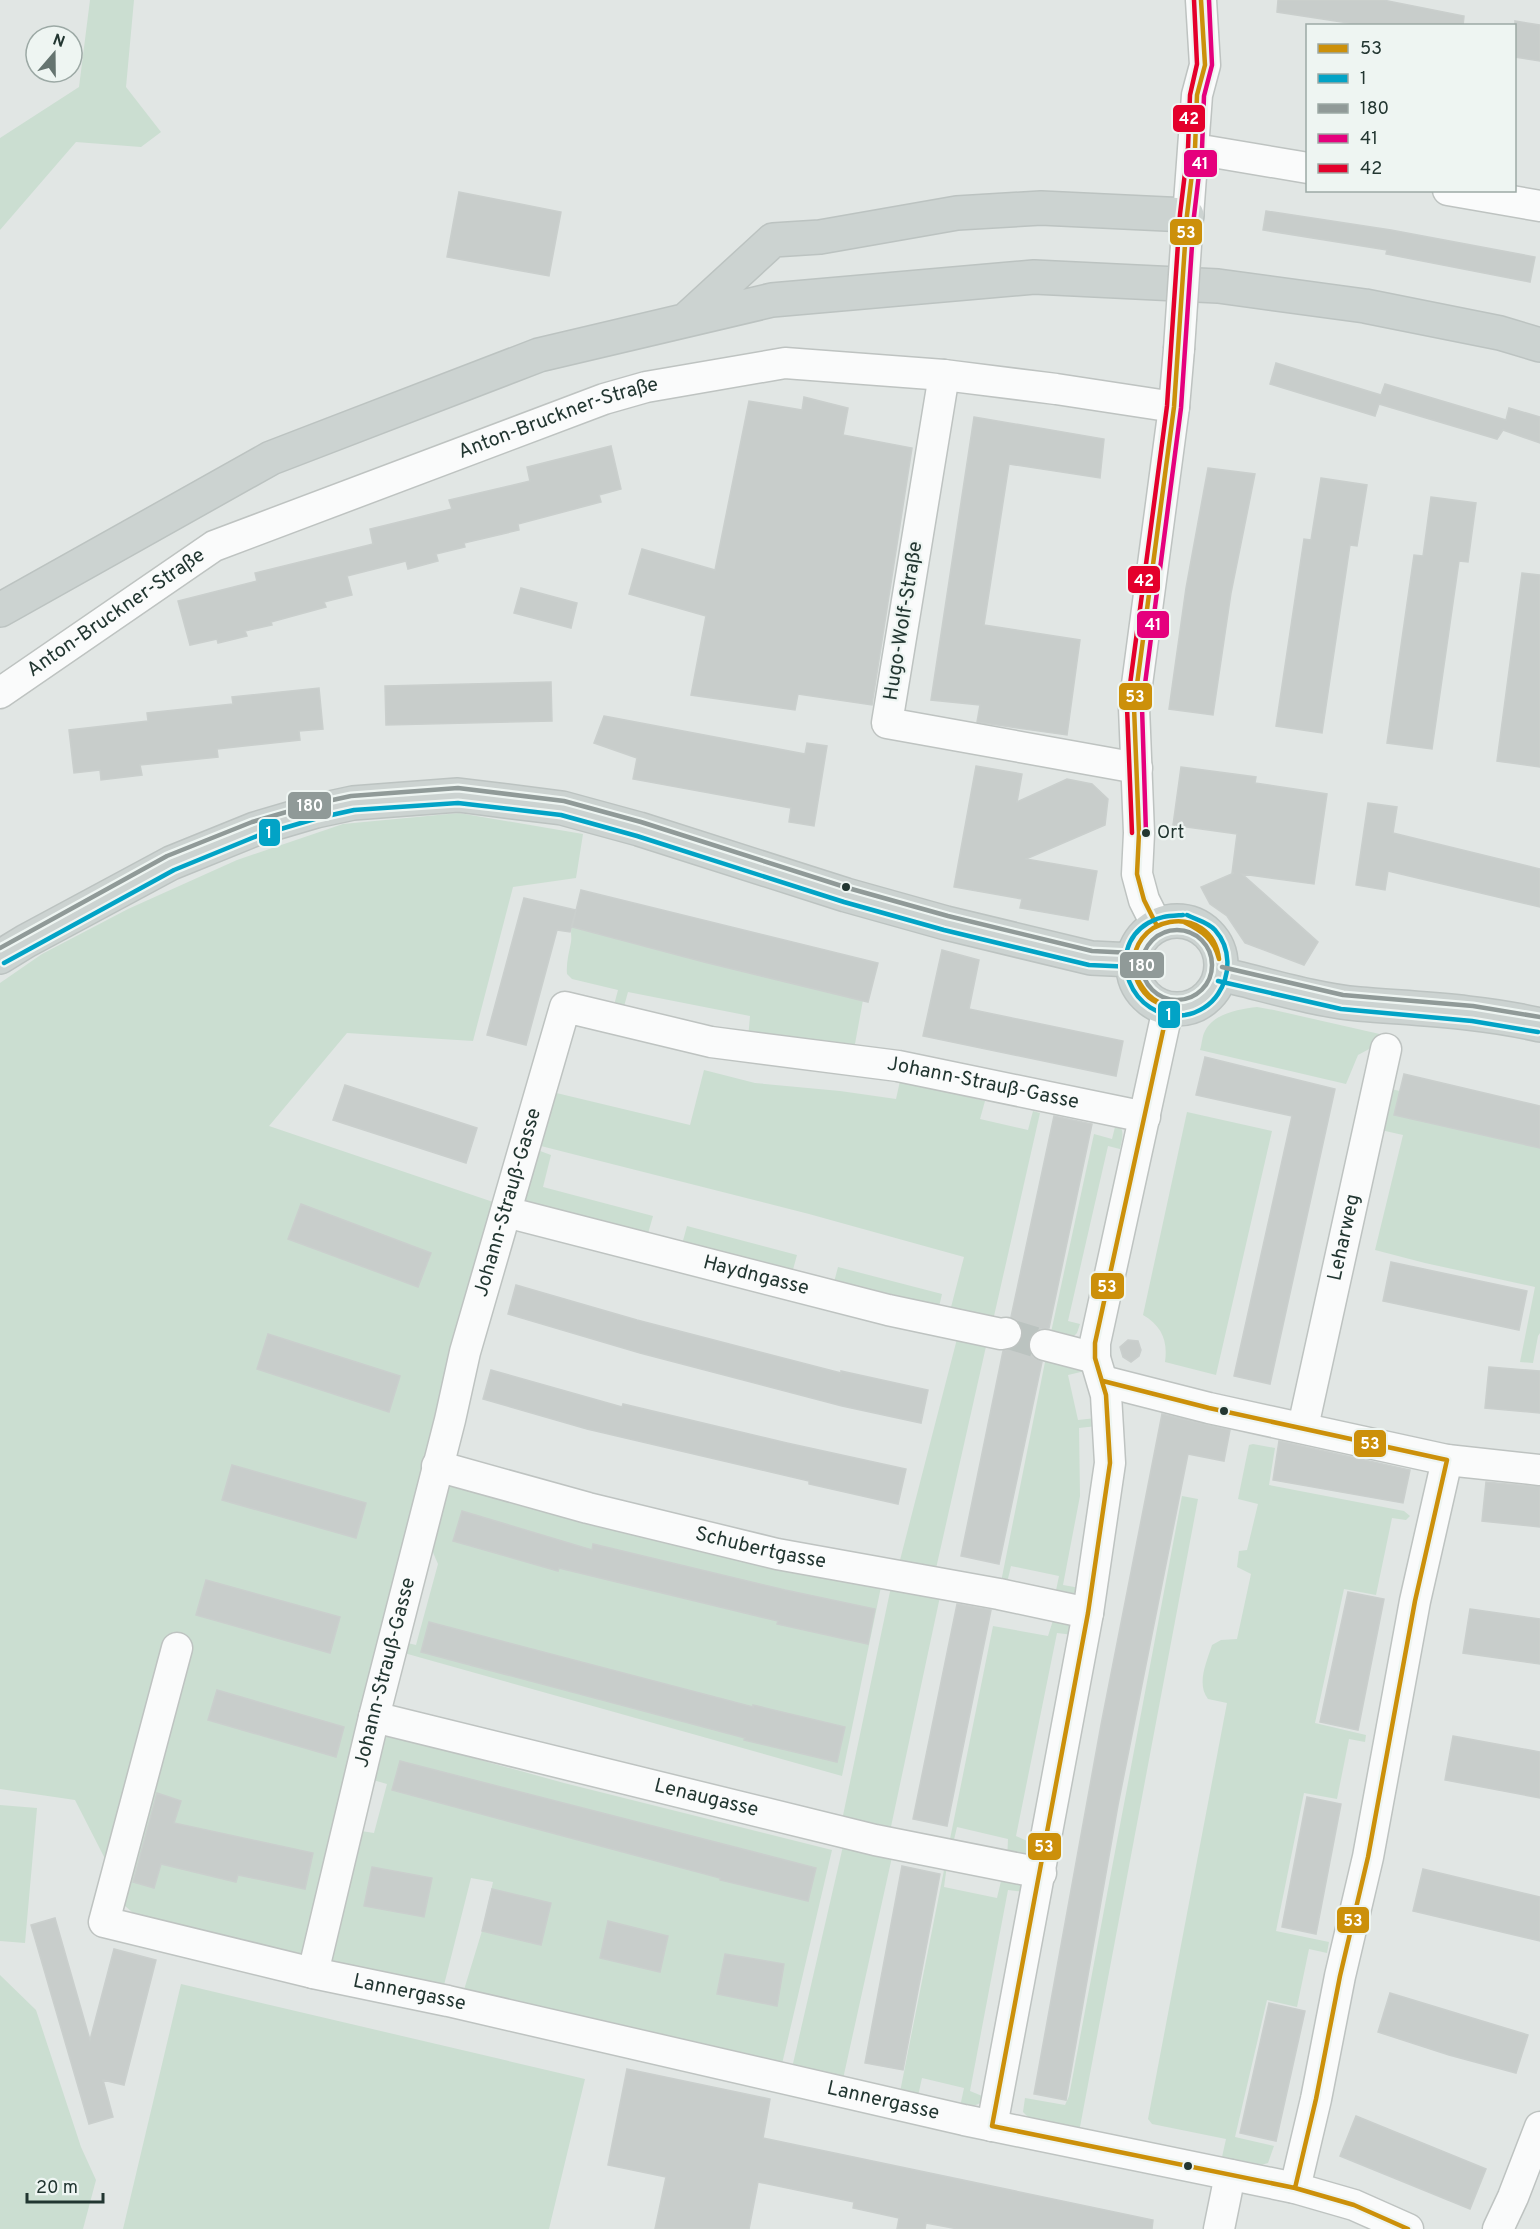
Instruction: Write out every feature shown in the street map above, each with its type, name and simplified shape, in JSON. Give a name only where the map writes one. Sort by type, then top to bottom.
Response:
[{"type":"main road","points":[[686,320],[773,240],[820,237],[957,213],[1031,208],[1187,222]]},
{"type":"main road","points":[[0,610],[272,458],[539,355],[772,300],[1034,277],[1218,286],[1365,306],[1500,333],[1540,345]]},
{"type":"main road","points":[[0,957],[26,940],[171,863],[255,829],[353,803],[458,795],[562,808],[639,829],[946,923],[1091,958],[1133,960]]},
{"type":"main road","points":[[1170,921],[1185,922],[1203,930],[1217,946],[1221,960],[1220,974],[1215,987],[1195,1005],[1168,1008],[1156,1003],[1146,995],[1136,978],[1133,960],[1142,940],[1157,926],[1170,921]]},
{"type":"main road","points":[[1220,974],[1357,1004],[1416,1007],[1519,1020],[1540,1025]]},
{"type":"street","points":[[1157,926],[1144,900],[1137,874],[1137,768],[1134,707],[1174,407],[1187,222],[1195,149],[1197,94],[1205,65],[1201,0]]},
{"type":"street","points":[[1195,149],[1306,168]]},
{"type":"street","points":[[1460,192],[1540,206]]},
{"type":"street","name":"Anton-Bruckner-Straße","points":[[0,693],[214,546],[604,399],[646,387],[785,363],[945,375],[1056,388],[1174,407]]},
{"type":"street","name":"Hugo-Wolf-Straße","points":[[945,375],[887,723],[1137,768]]},
{"type":"street","name":"Johann-Strauß-Gasse","points":[[313,1973],[465,1352],[565,1006],[711,1042],[898,1066],[1145,1117]]},
{"type":"street","points":[[992,2126],[1088,1613],[1110,1463],[1106,1395],[1095,1343],[1168,1008]]},
{"type":"street","name":"Leharweg","points":[[1304,1427],[1386,1049]]},
{"type":"street","name":"Haydngasse","points":[[506,1212],[888,1310],[1003,1334]]},
{"type":"street","points":[[1045,1345],[1099,1369],[1209,1408],[1447,1460],[1540,1470]]},
{"type":"street","points":[[1294,2188],[1316,2099],[1340,1976],[1368,1857],[1415,1601],[1447,1460]]},
{"type":"street","name":"Schubertgasse","points":[[437,1466],[588,1508],[777,1554],[999,1594],[1088,1613]]},
{"type":"street","name":"Lannergasse","points":[[177,1648],[104,1922],[313,1973],[460,2004],[992,2126],[1294,2188],[1354,2205],[1408,2229]]},
{"type":"street","name":"Lenaugasse","points":[[374,1717],[875,1840],[1041,1873]]},
{"type":"street","points":[[1498,2229],[1540,2127]]},
{"type":"street","points":[[1219,2229],[1230,2175]]},
{"type":"green space","points":[[90,0],[134,0],[126,87],[161,132],[141,147],[76,142],[0,230],[0,138],[79,87],[79,84],[84,84],[84,47]]},
{"type":"green space","points":[[459,813],[583,834],[576,878],[513,887],[473,1041],[347,1033],[269,1126],[499,1204],[307,1955],[144,1918],[133,1913],[124,1905],[124,1896],[75,1800],[0,1789],[0,983],[42,954],[128,909],[237,860],[343,824]],"holes":[[[217,1690],[344,1727],[336,1757],[208,1720]],[[252,1840],[313,1853],[305,1889],[245,1876]]]},
{"type":"green space","points":[[572,927],[704,962],[863,1000],[855,1044],[847,1049],[748,1039],[750,1016],[628,992],[623,1010],[613,1009],[618,990],[572,979],[567,974]]},
{"type":"green space","points":[[1257,1007],[1384,1035],[1371,1048],[1358,1055],[1346,1084],[1200,1050],[1204,1033],[1215,1020],[1235,1011]]},
{"type":"green space","points":[[704,1070],[755,1083],[896,1099],[900,1081],[985,1101],[980,1119],[1028,1130],[1033,1111],[1040,1113],[992,1325],[949,1315],[964,1257],[809,1214],[533,1144],[548,1091],[690,1125]]},
{"type":"green space","points":[[1391,1089],[1400,1091],[1394,1114],[1540,1148],[1540,1333],[1533,1363],[1520,1362],[1535,1287],[1375,1250],[1403,1135],[1372,1128]]},
{"type":"green space","points":[[1187,1112],[1272,1131],[1216,1375],[1165,1362],[1166,1347],[1162,1335],[1155,1324],[1143,1315]]},
{"type":"green space","points":[[1116,1123],[1122,1131],[1120,1149],[1108,1146],[1068,1321],[1080,1324],[1073,1337],[1050,1337],[1094,1134],[1112,1139]]},
{"type":"green space","points":[[532,1148],[551,1155],[543,1187],[653,1216],[647,1237],[524,1203]]},
{"type":"green space","points":[[687,1226],[797,1255],[791,1277],[681,1248]]},
{"type":"green space","points":[[838,1267],[942,1294],[938,1311],[833,1286]]},
{"type":"green space","points":[[958,1335],[987,1342],[935,1573],[899,1564]]},
{"type":"green space","points":[[1047,1352],[1085,1371],[1068,1375],[1078,1420],[1096,1418],[1097,1426],[1079,1428],[1080,1496],[1063,1585],[1080,1588],[1076,1598],[1054,1600],[1059,1576],[1011,1566],[1006,1587],[1000,1587]]},
{"type":"green space","points":[[1249,1445],[1275,1448],[1269,1485],[1404,1511],[1410,1516],[1406,1520],[1392,1518],[1376,1595],[1344,1589],[1315,1723],[1366,1735],[1365,1742],[1349,1739],[1337,1799],[1304,1793],[1276,1931],[1329,1942],[1327,1953],[1309,1949],[1297,2007],[1267,2000],[1235,2137],[1274,2146],[1268,2163],[1261,2165],[1222,2157],[1226,2139],[1152,2124],[1148,2119],[1227,1703],[1208,1699],[1203,1686],[1204,1672],[1212,1645],[1221,1640],[1237,1639],[1251,1574],[1237,1567],[1239,1551],[1247,1550],[1258,1504],[1238,1499]]},
{"type":"green space","points":[[446,1479],[882,1582],[842,1776],[397,1651],[399,1641],[416,1645],[438,1564],[425,1534]]},
{"type":"green space","points":[[1182,1496],[1198,1499],[1080,2127],[1075,2128],[1029,2118],[1023,2112],[1025,2098],[1065,2105],[1069,2096]]},
{"type":"green space","points":[[892,1582],[941,1592],[889,1836],[841,1825]]},
{"type":"green space","points":[[1055,1614],[1071,1624],[1074,1635],[1057,1633],[1016,1836],[1034,1844],[1033,1854],[1007,1862],[1008,1839],[957,1827],[952,1848],[948,1849],[993,1626],[1048,1636]]},
{"type":"green space","points":[[386,1734],[564,1783],[832,1850],[782,2064],[463,1993],[482,1931],[493,1882],[471,1878],[443,1989],[329,1962],[355,1830],[374,1833],[387,1784],[366,1778],[374,1744]]},
{"type":"green space","points":[[0,1805],[37,1808],[25,1943],[0,1941]]},
{"type":"green space","points":[[843,1846],[892,1857],[843,2079],[792,2068]]},
{"type":"green space","points":[[945,1865],[947,1865],[944,1887],[997,1898],[1001,1881],[1006,1878],[1021,1883],[1026,1888],[1025,1892],[1008,1890],[970,2091],[987,2098],[968,2107],[960,2107],[964,2088],[922,2078],[918,2096],[900,2092]]},
{"type":"green space","points":[[0,1975],[36,2010],[81,2147],[96,2180],[83,2229],[0,2229]]},
{"type":"green space","points":[[181,1984],[585,2079],[549,2229],[123,2229]]},
{"type":"building","points":[[1278,0],[1383,0],[1464,16],[1463,24],[1355,24],[1277,12]]},
{"type":"building","points":[[1515,21],[1540,25],[1540,61],[1516,57]]},
{"type":"building","points":[[459,192],[561,212],[549,276],[447,257]]},
{"type":"building","points":[[1266,211],[1391,230],[1535,257],[1530,282],[1386,254],[1387,250],[1263,230]]},
{"type":"building","points":[[1276,363],[1381,395],[1385,384],[1506,420],[1509,408],[1540,417],[1540,443],[1503,430],[1497,439],[1379,404],[1375,416],[1270,384]]},
{"type":"building","points":[[804,397],[848,408],[843,435],[912,448],[872,705],[798,694],[795,710],[691,695],[706,616],[629,594],[642,549],[715,570],[749,401],[802,410]]},
{"type":"building","points":[[974,417],[1104,439],[1100,478],[1009,464],[984,625],[1080,640],[1067,735],[977,722],[980,705],[931,700]]},
{"type":"building","points":[[611,446],[621,489],[599,495],[601,502],[518,524],[519,530],[464,543],[465,547],[436,554],[438,561],[408,569],[406,561],[347,576],[352,595],[324,602],[326,607],[271,622],[272,625],[245,631],[247,636],[218,643],[217,639],[190,645],[178,601],[257,581],[255,573],[373,544],[370,529],[452,509],[449,500],[530,481],[527,467]]},
{"type":"building","points":[[1208,468],[1255,474],[1231,593],[1213,715],[1169,709],[1186,588]]},
{"type":"building","points":[[1321,478],[1367,485],[1357,546],[1350,545],[1322,733],[1276,726],[1304,539],[1311,540]]},
{"type":"building","points":[[1431,497],[1476,503],[1468,562],[1459,561],[1432,749],[1387,743],[1414,555],[1423,556]]},
{"type":"building","points":[[1522,573],[1540,575],[1540,767],[1497,761]]},
{"type":"building","points":[[521,588],[577,603],[571,628],[514,613]]},
{"type":"building","points":[[551,682],[552,721],[386,725],[385,686]]},
{"type":"building","points":[[319,688],[323,729],[299,731],[300,740],[217,749],[218,757],[140,765],[142,775],[101,780],[100,770],[74,773],[69,730],[148,721],[147,713],[233,704],[232,697]]},
{"type":"building","points":[[604,716],[805,754],[807,743],[827,746],[814,826],[789,822],[791,808],[633,779],[637,758],[594,743]]},
{"type":"building","points":[[976,766],[1022,774],[1017,802],[1067,779],[1092,784],[1108,799],[1105,825],[1026,859],[1097,871],[1088,920],[1020,908],[1022,899],[954,887]]},
{"type":"building","points":[[1181,767],[1256,777],[1255,783],[1327,794],[1314,884],[1242,874],[1318,942],[1304,965],[1245,943],[1227,916],[1210,904],[1201,887],[1234,873],[1232,873],[1237,834],[1173,825]]},
{"type":"building","points":[[1368,803],[1397,807],[1393,833],[1540,869],[1540,907],[1388,871],[1385,890],[1356,885]]},
{"type":"building","points":[[581,890],[878,963],[868,1002],[572,927]]},
{"type":"building","points":[[524,898],[576,910],[570,932],[557,930],[526,1045],[487,1035]]},
{"type":"building","points":[[942,950],[979,960],[969,1009],[1123,1041],[1116,1076],[923,1036]]},
{"type":"building","points":[[1205,1057],[1335,1089],[1270,1384],[1234,1376],[1292,1116],[1196,1095]]},
{"type":"building","points":[[1404,1074],[1540,1106],[1540,1148],[1394,1115]]},
{"type":"building","points":[[345,1085],[477,1128],[466,1163],[333,1120]]},
{"type":"building","points":[[1054,1116],[1092,1124],[1049,1328],[1033,1333],[1028,1341],[1033,1357],[1042,1362],[999,1564],[961,1556],[1003,1351],[1017,1346],[1022,1338],[1023,1329],[1019,1322],[1011,1317]]},
{"type":"building","points":[[301,1204],[431,1253],[418,1287],[288,1239]]},
{"type":"building","points":[[1391,1262],[1527,1291],[1519,1330],[1383,1301]]},
{"type":"building","points":[[516,1285],[637,1320],[841,1373],[841,1371],[928,1390],[921,1423],[842,1406],[640,1353],[508,1314]]},
{"type":"building","points":[[268,1334],[400,1376],[389,1412],[257,1369]]},
{"type":"building","points":[[1128,1340],[1138,1341],[1141,1350],[1139,1356],[1131,1362],[1123,1357],[1120,1347]]},
{"type":"building","points":[[1489,1367],[1540,1371],[1540,1413],[1485,1408]]},
{"type":"building","points":[[491,1370],[622,1407],[623,1404],[906,1469],[898,1504],[587,1429],[483,1399]]},
{"type":"building","points":[[1162,1414],[1230,1430],[1224,1461],[1188,1454],[1118,1805],[1066,2100],[1034,2094],[1101,1725]]},
{"type":"building","points":[[1279,1441],[1410,1470],[1403,1503],[1273,1480]]},
{"type":"building","points":[[232,1465],[366,1503],[356,1538],[222,1500]]},
{"type":"building","points":[[1486,1482],[1540,1487],[1540,1527],[1482,1521]]},
{"type":"building","points":[[462,1511],[592,1550],[593,1544],[875,1609],[868,1644],[777,1624],[778,1621],[559,1568],[558,1571],[453,1541]]},
{"type":"building","points":[[206,1580],[340,1617],[330,1653],[196,1615]]},
{"type":"building","points":[[1348,1592],[1384,1599],[1358,1730],[1320,1722]]},
{"type":"building","points":[[957,1604],[991,1610],[947,1826],[913,1819]]},
{"type":"building","points":[[1470,1609],[1540,1619],[1540,1664],[1463,1653]]},
{"type":"building","points":[[429,1622],[753,1707],[753,1705],[845,1727],[837,1762],[744,1740],[745,1738],[421,1652]]},
{"type":"building","points":[[217,1690],[344,1727],[336,1757],[208,1720]]},
{"type":"building","points":[[1453,1736],[1540,1752],[1540,1798],[1445,1780]]},
{"type":"building","points":[[400,1761],[816,1868],[808,1901],[720,1880],[720,1878],[392,1790]]},
{"type":"building","points":[[157,1793],[181,1801],[174,1823],[313,1853],[305,1889],[238,1875],[236,1882],[161,1864],[154,1888],[133,1882]]},
{"type":"building","points":[[1307,1797],[1341,1804],[1316,1934],[1282,1927]]},
{"type":"building","points":[[902,1866],[940,1874],[903,2070],[865,2063]]},
{"type":"building","points":[[372,1867],[432,1878],[424,1917],[364,1906]]},
{"type":"building","points":[[1423,1869],[1540,1897],[1540,1941],[1413,1911]]},
{"type":"building","points":[[492,1889],[551,1903],[541,1945],[482,1931]]},
{"type":"building","points":[[55,1918],[90,2040],[114,1949],[156,1960],[124,2085],[103,2080],[113,2117],[89,2124],[31,1925]]},
{"type":"building","points":[[608,1921],[668,1936],[660,1972],[600,1958]]},
{"type":"building","points":[[725,1954],[784,1964],[777,2006],[717,1994]]},
{"type":"building","points":[[1390,1993],[1528,2035],[1516,2073],[1449,2055],[1378,2032]]},
{"type":"building","points":[[1269,2003],[1305,2011],[1276,2141],[1240,2133]]},
{"type":"building","points":[[627,2069],[770,2099],[763,2138],[1153,2220],[1152,2229],[958,2229],[926,2223],[925,2229],[897,2229],[899,2218],[853,2208],[854,2202],[758,2182],[749,2229],[655,2229],[666,2177],[608,2165]]},
{"type":"building","points":[[1356,2116],[1486,2169],[1470,2209],[1340,2156]]},
{"type":"tunnel","points":[[1006,1333],[1045,1345]]},
{"type":"transit line","name":"42","points":[[1132,833],[1127,707],[1167,406],[1180,214],[1188,148],[1190,95],[1197,64],[1194,0]]},
{"type":"transit line","name":"53","points":[[1157,926],[1144,900],[1137,874],[1139,833],[1134,707],[1174,407],[1187,215],[1195,149],[1197,95],[1205,65],[1201,0]]},
{"type":"transit line","name":"41","points":[[1146,833],[1142,707],[1181,408],[1194,216],[1202,149],[1204,96],[1212,65],[1209,0]]},
{"type":"transit line","name":"180","points":[[0,948],[167,856],[252,822],[351,796],[458,788],[564,801],[641,822],[848,888],[948,916],[1092,951],[1133,953]]},
{"type":"transit line","name":"1","points":[[4,963],[174,870],[257,836],[354,810],[458,803],[561,815],[637,836],[844,902],[944,930],[1089,965],[1133,967]]},
{"type":"transit line","name":"1","points":[[1183,915],[1160,918],[1148,923],[1134,935],[1127,950],[1126,966],[1129,982],[1138,996],[1150,1007],[1166,1014],[1185,1015],[1204,1008],[1218,994],[1227,970],[1224,945],[1215,930],[1187,915]]},
{"type":"transit line","name":"53","points":[[1135,975],[1135,954],[1142,938],[1154,928],[1170,922],[1186,922],[1201,928],[1213,940],[1219,959]]},
{"type":"transit line","name":"53","points":[[1184,922],[1206,936],[1214,946],[1219,959]]},
{"type":"transit line","name":"180","points":[[1177,930],[1190,933],[1202,940],[1209,952],[1212,965],[1209,978],[1202,990],[1190,997],[1177,1000],[1164,997],[1152,990],[1145,978],[1142,965],[1145,952],[1152,940],[1164,933],[1177,930]]},
{"type":"transit line","name":"180","points":[[1222,967],[1343,995],[1473,1006],[1540,1017]]},
{"type":"transit line","name":"53","points":[[1135,975],[1149,995],[1158,1002],[1170,1006]]},
{"type":"transit line","name":"53","points":[[1135,975],[1140,987],[1152,1000],[1170,1006]]},
{"type":"transit line","name":"1","points":[[1218,981],[1341,1009],[1472,1021],[1538,1032]]},
{"type":"transit line","name":"53","points":[[992,2126],[1088,1613],[1110,1463],[1106,1395],[1095,1358],[1095,1343],[1168,1008]]},
{"type":"transit line","name":"53","points":[[1103,1381],[1209,1408],[1447,1460],[1415,1601],[1368,1857],[1295,2188]]},
{"type":"transit line","name":"53","points":[[992,2126],[1295,2188],[1354,2205],[1408,2229]]},
{"type":"place","name":"Ort","points":[[1146,833]]}]
